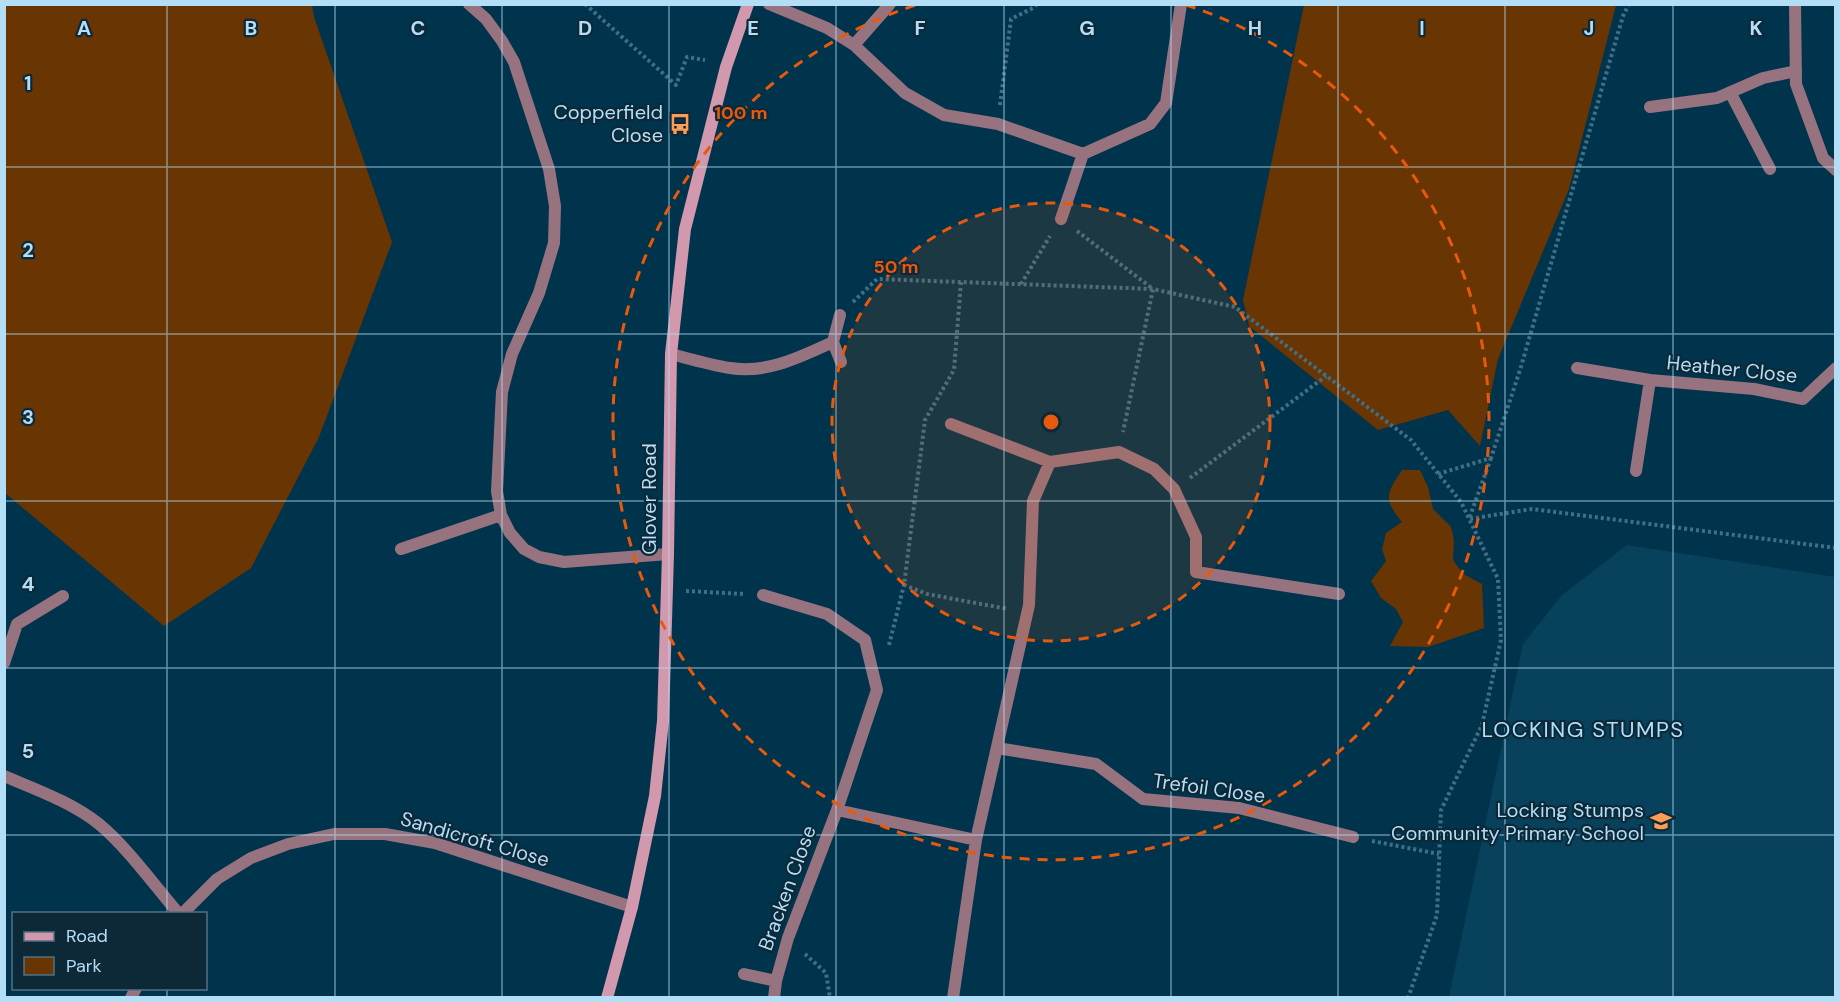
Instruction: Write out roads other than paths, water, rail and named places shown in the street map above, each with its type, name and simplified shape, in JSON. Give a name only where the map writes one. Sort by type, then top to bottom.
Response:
[{"type":"street","points":[[469,4],[486,19],[514,62],[549,169],[555,206],[554,243],[539,293],[512,354],[502,392],[497,491],[501,515],[510,533],[524,549],[539,557],[564,562],[668,554]]},
{"type":"street","name":"Glover Road","points":[[608,998],[632,907],[655,796],[663,722],[671,354],[684,229],[726,67],[748,4]]},
{"type":"street","points":[[770,4],[827,28],[854,45],[906,93],[944,115],[998,124],[1083,154],[1150,124],[1166,103],[1181,4]]},
{"type":"street","points":[[854,45],[890,4]]},
{"type":"street","points":[[1795,4],[1796,84],[1823,158],[1836,170]]},
{"type":"street","points":[[1650,107],[1717,98],[1763,78],[1796,71]]},
{"type":"street","points":[[1730,92],[1770,169]]},
{"type":"street","points":[[1061,219],[1083,154]]},
{"type":"street","points":[[840,315],[832,342],[841,362]]},
{"type":"street","points":[[671,354],[731,368],[753,369],[787,362],[832,342]]},
{"type":"street","name":"Heather Close","points":[[1577,368],[1650,380],[1754,389],[1803,399],[1836,368]]},
{"type":"street","name":"Heather Close","points":[[1636,471],[1650,380]]},
{"type":"street","points":[[951,424],[1050,462],[1119,452],[1154,470],[1174,489],[1196,537],[1196,572],[1339,594]]},
{"type":"street","points":[[953,998],[976,840],[1028,613],[1033,501],[1050,462]]},
{"type":"street","points":[[401,549],[501,515]]},
{"type":"street","name":"Bracken Close","points":[[763,595],[827,614],[865,640],[877,690],[837,810],[788,938],[776,981],[774,998]]},
{"type":"street","points":[[4,663],[17,624],[63,596]]},
{"type":"street","name":"Trefoil Close","points":[[997,748],[1096,764],[1143,799],[1239,808],[1353,837]]},
{"type":"street","name":"Sandicroft Close","points":[[4,776],[61,800],[99,825],[134,860],[178,912]]},
{"type":"street","name":"Bracken Close","points":[[837,810],[976,840]]},
{"type":"street","name":"Sandicroft Close","points":[[182,912],[217,879],[251,858],[288,844],[334,834],[385,834],[435,843],[632,907]]},
{"type":"street","name":"Bracken Close","points":[[744,974],[776,981]]},
{"type":"place","name":"Copperfield Close","points":[[680,124]]},
{"type":"place","name":"Locking Stumps Community Primary School","points":[[1661,821]]},
{"type":"district","name":"LOCKING STUMPS","points":[[1583,729]]}]
